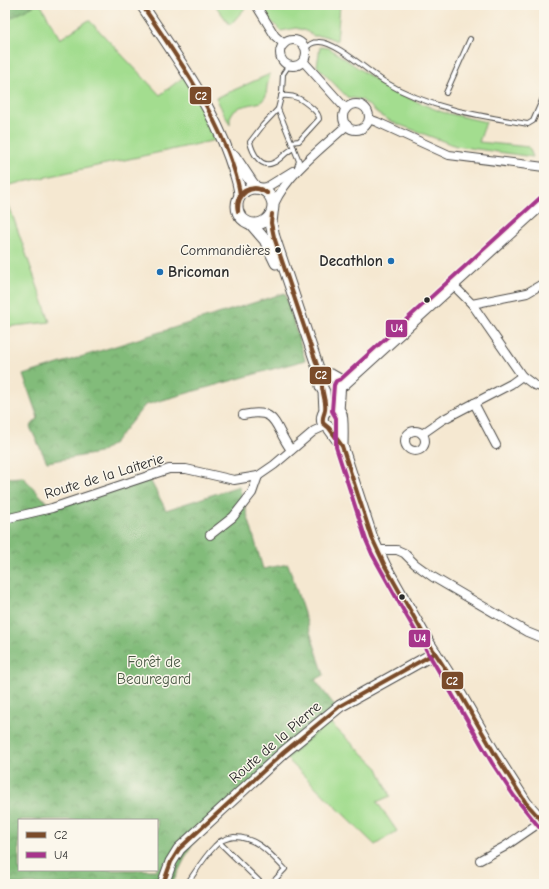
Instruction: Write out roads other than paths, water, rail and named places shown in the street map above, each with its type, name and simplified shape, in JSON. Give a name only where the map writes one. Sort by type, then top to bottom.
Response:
[{"type":"main road","points":[[142,5],[197,88],[224,141],[237,177],[240,191],[237,209],[240,217],[252,225],[265,240],[288,283]]},
{"type":"main road","points":[[224,141],[252,183],[267,192],[272,197],[273,209],[271,223],[288,283],[313,351],[334,381],[338,411]]},
{"type":"main road","points":[[240,196],[250,188],[259,188]]},
{"type":"main road","points":[[342,446],[325,421],[324,392],[321,386],[352,377],[544,202]]},
{"type":"main road","points":[[252,225],[260,224],[268,220],[273,209]]},
{"type":"main road","points":[[324,392],[327,394],[334,394],[334,381]]},
{"type":"main road","points":[[325,421],[331,408],[338,411],[342,416],[342,446],[378,552],[435,653],[514,786],[526,803],[543,822]]},
{"type":"main road","points":[[325,421],[336,428],[341,422]]},
{"type":"main road","name":"Route de la Pierre","points":[[163,884],[179,849],[284,752],[340,706],[435,653]]},
{"type":"street","points":[[256,5],[258,11],[275,36],[284,44]]},
{"type":"street","points":[[288,41],[300,42],[305,49],[306,53],[303,61],[297,65],[289,65],[281,58],[281,50],[284,44],[288,41]]},
{"type":"street","points":[[303,61],[339,99],[346,109]]},
{"type":"street","points":[[351,105],[360,105],[367,111],[369,119],[363,128],[354,130],[346,125],[343,117],[346,109],[351,105]]},
{"type":"street","points":[[369,119],[449,155],[544,167]]},
{"type":"street","points":[[273,209],[284,186],[299,168],[346,125]]},
{"type":"street","points":[[259,188],[267,187],[299,168]]},
{"type":"street","points":[[472,304],[527,293],[544,283]]},
{"type":"street","points":[[453,285],[472,304],[522,376],[534,385],[544,388]]},
{"type":"street","points":[[422,434],[442,420],[511,384],[522,376]]},
{"type":"street","points":[[474,403],[496,445]]},
{"type":"street","points":[[243,415],[264,413],[272,418],[283,440],[291,450]]},
{"type":"street","name":"Route de la Laiterie","points":[[5,519],[52,508],[169,469],[186,469],[234,480],[258,476],[274,465],[325,421]]},
{"type":"street","points":[[210,535],[233,518],[252,493],[258,476]]},
{"type":"street","points":[[378,552],[382,550],[396,550],[404,553],[414,564],[434,578],[527,632],[544,639]]},
{"type":"street","points":[[480,860],[504,847],[543,822]]},
{"type":"lane","points":[[446,93],[470,39]]},
{"type":"lane","points":[[305,49],[312,43],[320,41],[333,45],[376,75],[404,92],[439,106],[464,112],[528,124],[533,121],[544,96]]},
{"type":"lane","points":[[289,65],[283,74],[278,109],[250,142],[252,150],[262,162],[267,164],[273,163],[289,150],[294,148]]},
{"type":"lane","points":[[281,96],[293,95],[303,100],[319,115],[320,120],[299,142],[291,142]]},
{"type":"lane","points":[[278,109],[299,161],[299,168]]},
{"type":"lane","points":[[188,884],[189,880],[216,844],[227,838],[241,837],[253,841],[264,848],[285,869],[271,884]]},
{"type":"lane","points":[[219,842],[262,884]]},
{"type":"place","name":"Commandières","points":[[278,250]]},
{"type":"place","name":"Decathlon","points":[[391,261]]},
{"type":"place","name":"Bricoman","points":[[160,272]]},
{"type":"park label","name":"Forêt de Beauregard","points":[[154,670]]}]
